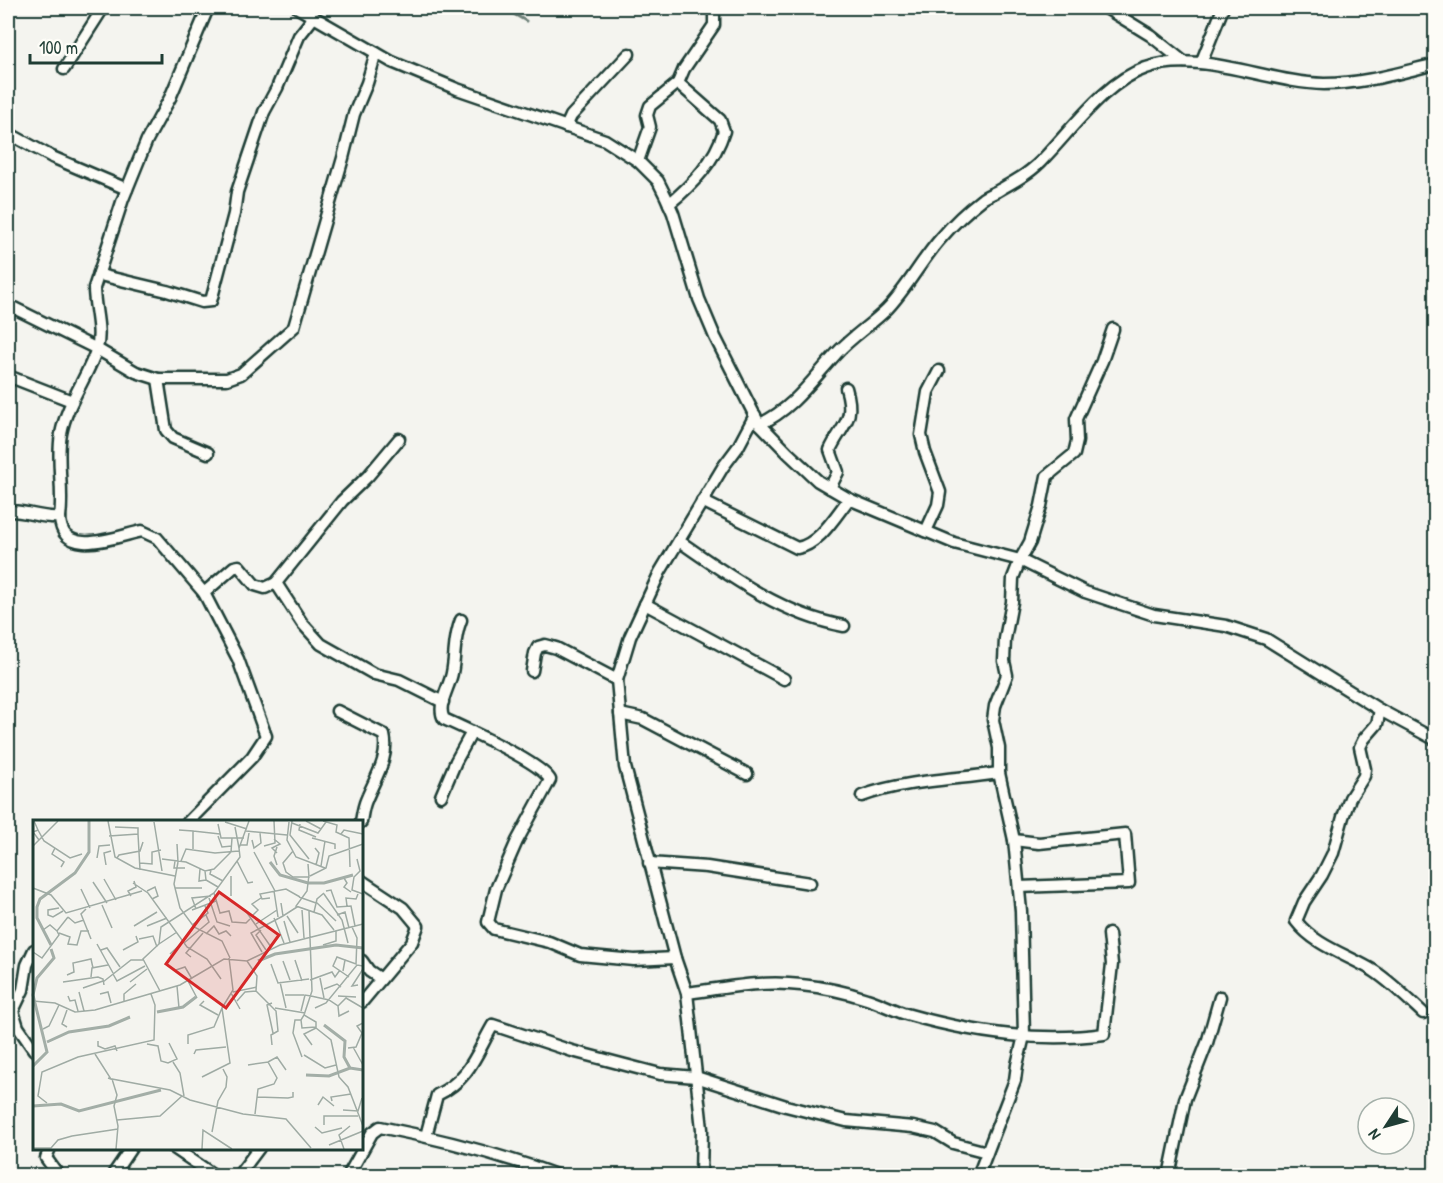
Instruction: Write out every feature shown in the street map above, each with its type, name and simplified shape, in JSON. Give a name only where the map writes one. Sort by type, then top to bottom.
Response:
[{"type":"street","points":[[64,69],[103,8]]},
{"type":"street","points":[[190,820],[252,757],[266,736],[238,659],[204,593],[157,538],[142,531],[82,544],[68,538],[60,528],[62,492],[59,454],[60,437],[72,401],[97,349],[94,288],[127,189],[147,140],[171,98],[208,8]]},
{"type":"street","points":[[298,8],[376,53],[457,89],[605,140],[638,161],[658,181],[669,204],[699,299],[715,337],[757,419],[788,453],[830,488],[849,499],[967,548],[1020,560],[1085,592],[1154,615],[1226,626],[1266,639],[1380,710],[1436,740]]},
{"type":"street","points":[[638,161],[650,127],[647,115],[650,106],[678,83],[684,69],[714,25],[714,14],[711,8]]},
{"type":"street","points":[[1106,8],[1150,35],[1184,62]]},
{"type":"street","points":[[1201,63],[1223,8]]},
{"type":"street","points":[[99,273],[202,302],[211,301],[234,214],[237,192],[264,112],[299,36],[314,17]]},
{"type":"street","points":[[8,305],[97,349],[136,372],[158,379],[227,379],[241,374],[294,327],[354,114],[376,53]]},
{"type":"street","points":[[566,127],[571,116],[629,54]]},
{"type":"street","points":[[700,1176],[702,1129],[687,993],[675,958],[625,767],[617,680],[630,637],[660,572],[702,501],[757,419],[779,414],[790,404],[838,352],[888,308],[942,237],[982,199],[1033,169],[1095,104],[1135,73],[1156,65],[1184,62],[1323,84],[1355,83],[1436,64]]},
{"type":"street","points":[[669,204],[699,175],[715,154],[724,130],[720,120],[678,83]]},
{"type":"street","points":[[8,133],[52,157],[127,189]]},
{"type":"street","points":[[978,1176],[1015,1080],[1024,1036],[1019,887],[1014,840],[999,773],[999,748],[993,720],[995,706],[1007,675],[1004,661],[1005,639],[1012,602],[1013,578],[1033,533],[1047,476],[1074,454],[1077,441],[1076,419],[1102,361],[1113,329]]},
{"type":"street","points":[[926,531],[938,505],[940,492],[921,435],[928,392],[939,371]]},
{"type":"street","points":[[8,376],[72,401]]},
{"type":"street","points":[[158,379],[166,430],[173,438],[208,453]]},
{"type":"street","points":[[830,488],[838,472],[830,450],[842,431],[850,407],[846,388]]},
{"type":"street","points":[[204,593],[234,567],[239,566],[255,585],[265,588],[276,583],[342,501],[368,476],[399,439]]},
{"type":"street","points":[[702,501],[797,548],[806,547],[815,541],[849,499]]},
{"type":"street","points":[[8,511],[48,518],[60,517]]},
{"type":"street","points":[[679,541],[783,605],[811,618],[844,626]]},
{"type":"street","points":[[276,583],[302,623],[321,644],[374,674],[399,680],[443,702]]},
{"type":"street","points":[[645,604],[784,679]]},
{"type":"street","points":[[461,620],[454,636],[452,673],[441,716],[444,720],[492,741],[542,771],[549,780],[517,841],[496,889],[488,922],[494,929],[549,942],[580,955],[634,960],[675,958]]},
{"type":"street","points":[[532,671],[538,647],[545,645],[556,648],[617,680]]},
{"type":"street","points":[[1380,710],[1377,723],[1360,747],[1365,770],[1364,776],[1350,798],[1342,817],[1338,838],[1326,868],[1304,902],[1296,921],[1314,939],[1373,971],[1398,989],[1423,1014]]},
{"type":"street","points":[[337,711],[384,735],[386,745],[377,779],[364,804],[361,820]]},
{"type":"street","points":[[620,714],[643,719],[747,774]]},
{"type":"street","points":[[441,796],[472,732]]},
{"type":"street","points":[[862,796],[881,789],[927,781],[999,773]]},
{"type":"street","points":[[1014,840],[1039,843],[1125,834],[1129,883],[1019,887]]},
{"type":"street","points":[[649,863],[707,867],[810,883]]},
{"type":"street","points":[[363,882],[403,908],[418,926],[412,942],[363,1001]]},
{"type":"street","points":[[687,993],[770,982],[802,985],[859,997],[916,1016],[959,1026],[1024,1036],[1075,1038],[1104,1034],[1112,964],[1109,934]]},
{"type":"street","points":[[33,952],[27,965],[23,990],[13,1011],[18,1027],[33,1049]]},
{"type":"street","points":[[363,962],[369,971],[381,979]]},
{"type":"street","points":[[1169,1176],[1185,1099],[1208,1043],[1220,997]]},
{"type":"street","points":[[426,1136],[438,1095],[466,1074],[493,1025],[572,1052],[652,1073],[696,1077],[846,1121],[913,1127],[936,1132],[953,1143],[987,1152]]},
{"type":"street","points":[[363,1149],[372,1133],[380,1127],[426,1136],[516,1160],[559,1176]]},
{"type":"street","points":[[50,1150],[46,1158],[59,1176]]},
{"type":"street","points":[[112,1176],[130,1150]]},
{"type":"street","points":[[179,1150],[215,1176]]},
{"type":"street","points":[[238,1176],[258,1150]]},
{"type":"street","points":[[348,1176],[363,1150]]},
{"type":"waterway","points":[[503,8],[526,21]]}]
